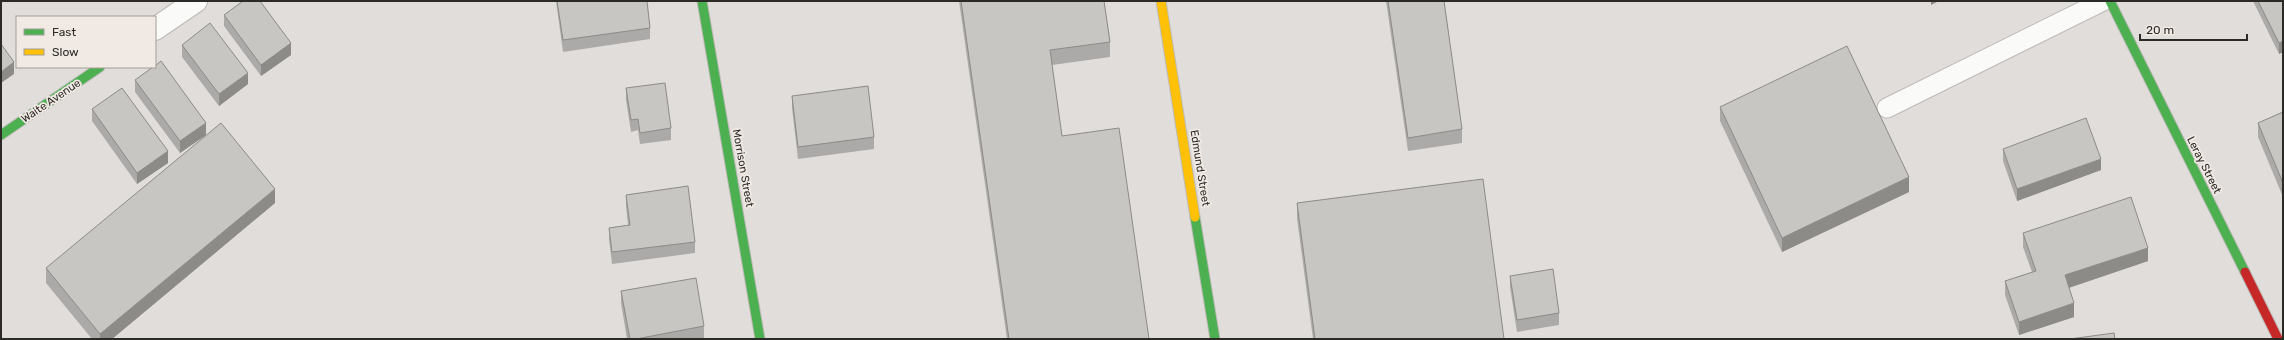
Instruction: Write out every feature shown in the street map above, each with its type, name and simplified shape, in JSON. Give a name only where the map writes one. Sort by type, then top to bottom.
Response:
[{"type":"street","points":[[156,28],[196,1]]},
{"type":"street","name":"Morrison Street","points":[[702,1],[760,339]]},
{"type":"street","name":"Edmund Street","points":[[1161,1],[1215,339]]},
{"type":"street","name":"Leray Street","points":[[2110,1],[2278,339]]},
{"type":"street","name":"Waite Avenue","points":[[1,135],[99,68]]},
{"type":"lane","points":[[1887,108],[2103,1]]},
{"type":"building","points":[[243,1],[260,1],[291,43],[261,65],[224,15]]},
{"type":"building","points":[[557,1],[647,1],[650,28],[563,40]]},
{"type":"building","points":[[961,1],[1104,1],[1110,42],[1050,50],[1062,136],[1119,128],[1149,339],[1009,339]]},
{"type":"building","points":[[1388,1],[1444,1],[1462,129],[1408,138]]},
{"type":"building","points":[[2258,1],[2283,1],[2283,41],[2279,43]]},
{"type":"building","points":[[210,23],[248,73],[219,94],[182,45]]},
{"type":"building","points":[[1,44],[14,62],[1,72]]},
{"type":"building","points":[[1847,46],[1909,177],[1782,238],[1720,107]]},
{"type":"building","points":[[161,61],[206,123],[180,141],[135,80],[152,68],[156,68],[156,65]]},
{"type":"building","points":[[665,83],[671,128],[640,133],[638,119],[631,120],[626,88]]},
{"type":"building","points":[[868,86],[874,137],[798,147],[792,96]]},
{"type":"building","points":[[122,88],[168,151],[137,173],[92,109]]},
{"type":"building","points":[[2283,112],[2283,183],[2258,123]]},
{"type":"building","points":[[2086,118],[2101,159],[2017,189],[2003,149]]},
{"type":"building","points":[[221,123],[275,189],[100,334],[46,268]]},
{"type":"building","points":[[1483,179],[1504,339],[1315,339],[1297,203]]},
{"type":"building","points":[[688,186],[695,242],[612,252],[609,228],[630,225],[626,195]]},
{"type":"building","points":[[2131,197],[2148,248],[2065,275],[2074,303],[2019,322],[2005,281],[2036,271],[2023,233]]},
{"type":"building","points":[[1553,269],[1559,313],[1517,320],[1510,276]]},
{"type":"building","points":[[696,278],[704,326],[630,339],[621,291]]},
{"type":"building","points":[[2114,333],[2115,339],[2070,339]]},
{"type":"traffic: fast","points":[[702,1],[760,339]]},
{"type":"traffic: fast","points":[[2110,1],[2245,272]]},
{"type":"traffic: fast","points":[[1,135],[99,68]]},
{"type":"traffic: fast","points":[[1195,217],[1215,339]]},
{"type":"traffic: slow","points":[[1161,1],[1195,217]]},
{"type":"traffic: jam","points":[[2245,272],[2278,339]]}]
